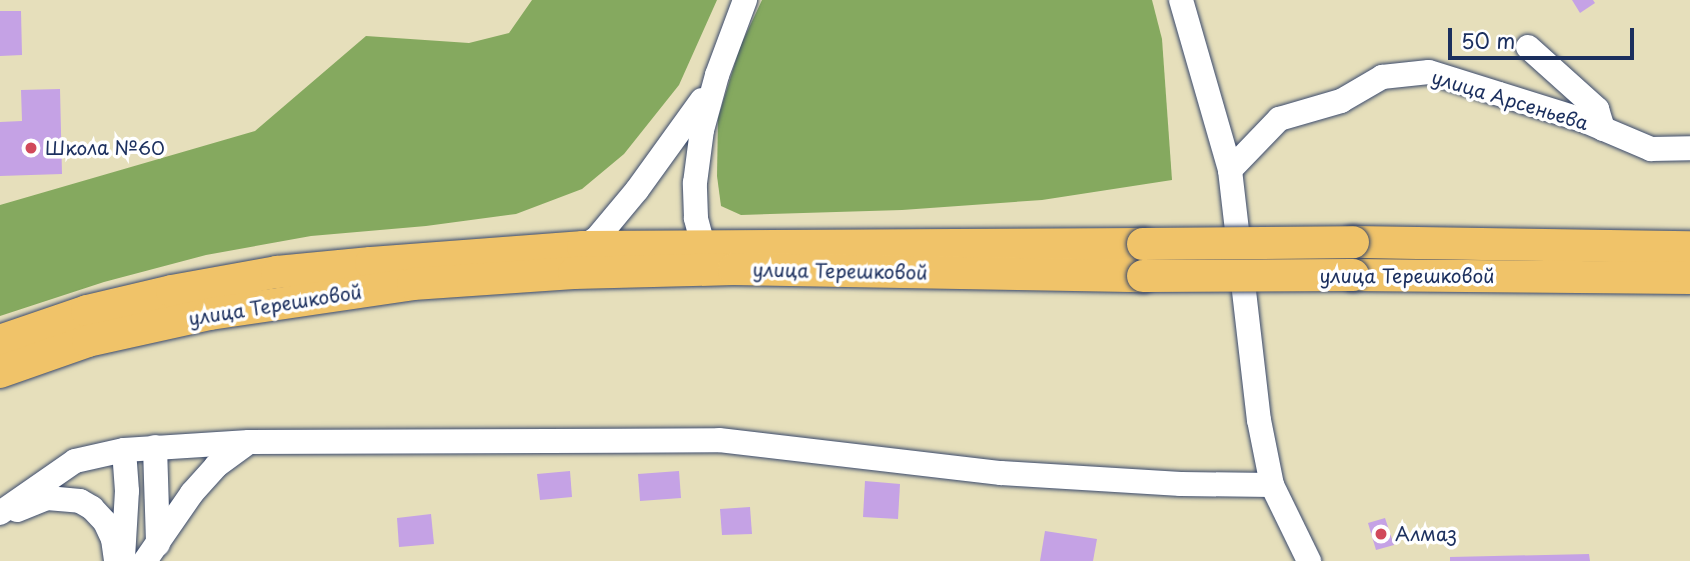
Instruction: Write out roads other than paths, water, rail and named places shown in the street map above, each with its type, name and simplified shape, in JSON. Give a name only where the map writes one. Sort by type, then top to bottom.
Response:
[{"type":"main road","name":"улица Терешковой","points":[[0,341],[88,311],[277,272],[583,247],[1353,242],[1690,247]]},
{"type":"main road","name":"улица Терешковой","points":[[0,372],[88,341],[210,314],[414,284],[574,273],[734,269],[1143,276],[1690,278]]},
{"type":"street","points":[[703,245],[696,218],[695,183],[702,130],[717,75],[746,0]]},
{"type":"street","points":[[1181,0],[1230,170],[1259,420],[1272,485],[1309,561]]},
{"type":"street","points":[[1528,47],[1597,109],[1604,129]]},
{"type":"street","name":"улица Арсеньева","points":[[1230,170],[1279,119],[1341,101],[1382,77],[1429,72],[1495,91],[1604,129],[1651,149],[1690,148]]},
{"type":"street","points":[[583,247],[597,238],[637,190],[680,134],[717,75]]},
{"type":"street","points":[[0,515],[75,461],[124,450],[249,442],[719,440],[1001,473],[1181,485],[1272,485]]},
{"type":"street","points":[[151,552],[192,493],[216,466],[249,442]]},
{"type":"street","points":[[151,552],[155,447]]},
{"type":"street","points":[[123,561],[127,491],[124,450]]},
{"type":"street","points":[[0,515],[47,498],[80,500],[105,522],[113,539],[116,561]]},
{"type":"place","name":"Школа №60","points":[[31,148]]},
{"type":"place","name":"Алмаз","points":[[1381,534]]}]
